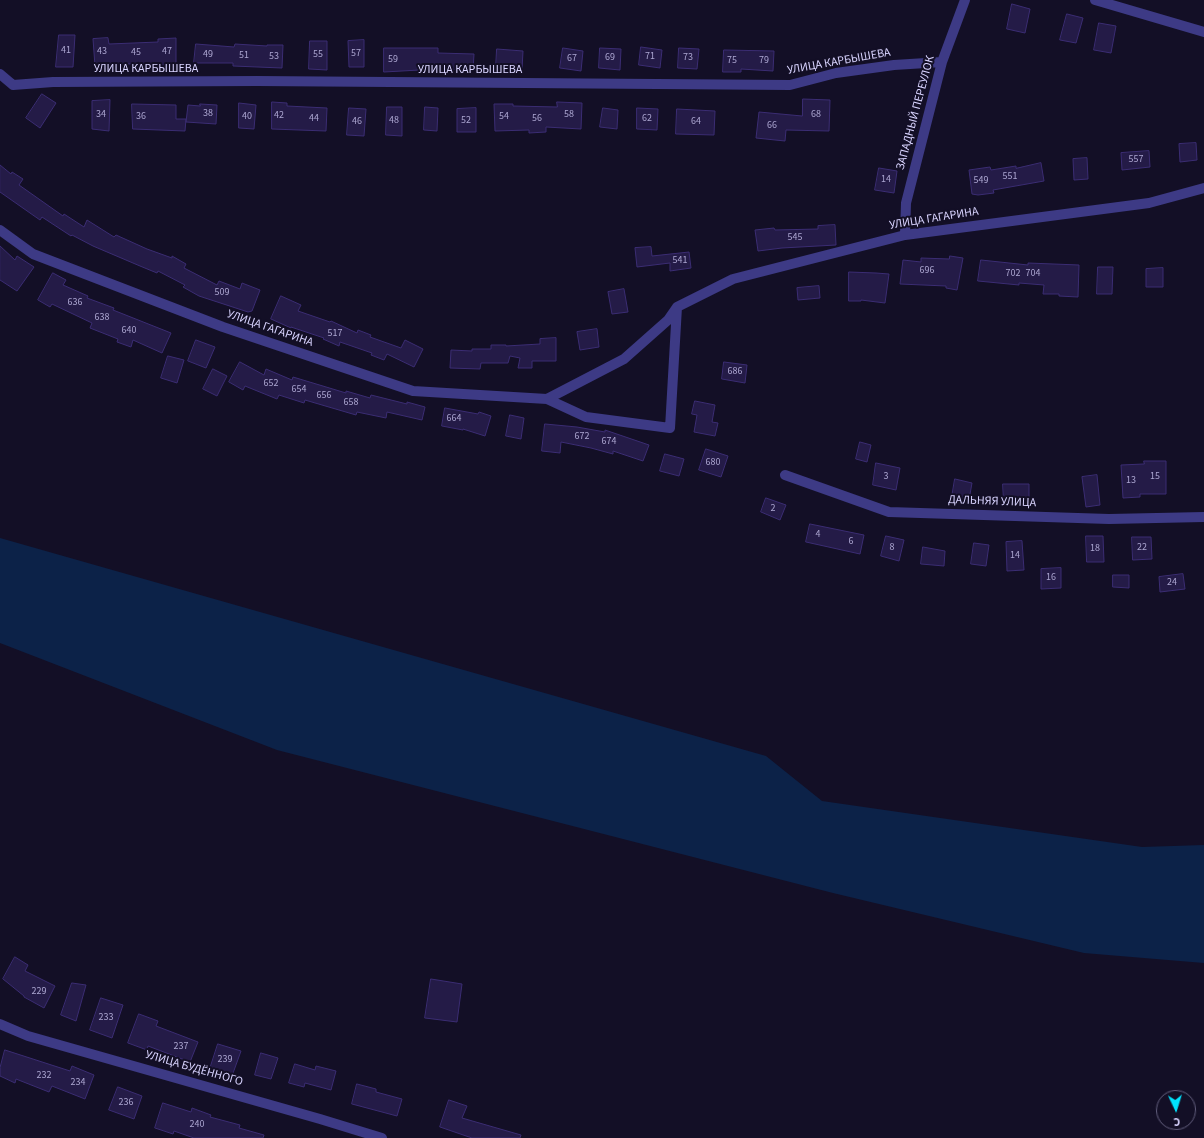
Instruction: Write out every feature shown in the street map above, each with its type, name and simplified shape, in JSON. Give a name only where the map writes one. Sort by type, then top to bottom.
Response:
[{"type":"street","name":"ЗАПАДНЫЙ ПЕРЕУЛОК","points":[[905,235],[906,203],[942,62],[965,0]]},
{"type":"street","points":[[1095,0],[1204,32]]},
{"type":"street","name":"УЛИЦА КАРБЫШЕВА","points":[[0,74],[12,85],[53,82],[249,82],[790,85],[836,74],[887,66],[942,62]]},
{"type":"street","name":"УЛИЦА ГАГАРИНА","points":[[547,399],[624,359],[668,320],[677,307],[732,279],[905,235],[1149,203],[1204,188]]},
{"type":"street","name":"УЛИЦА ГАГАРИНА","points":[[0,230],[33,254],[223,327],[413,391],[547,399],[586,417],[670,428],[677,307]]},
{"type":"street","name":"ДАЛЬНЯЯ УЛИЦА","points":[[785,475],[889,512],[1109,519],[1204,517]]},
{"type":"street","name":"УЛИЦА БУДЁННОГО","points":[[0,1024],[28,1036],[312,1116],[382,1138]]},
{"type":"water","points":[[0,538],[766,756],[822,801],[1142,847],[1204,845],[1204,963],[1084,953],[833,893],[277,750],[0,643]]},
{"type":"building","points":[[1012,4],[1030,9],[1025,33],[1007,29]]},
{"type":"building","points":[[1067,14],[1083,18],[1076,43],[1060,40]]},
{"type":"building","points":[[1099,23],[1116,26],[1111,53],[1094,50]]},
{"type":"building","points":[[59,35],[75,35],[73,67],[56,67]]},
{"type":"building","points":[[108,38],[109,44],[158,42],[158,39],[176,38],[176,65],[158,65],[158,63],[126,63],[95,66],[93,39]]},
{"type":"building","points":[[364,40],[364,67],[349,67],[348,41]]},
{"type":"building","points":[[310,41],[327,41],[327,70],[309,69]]},
{"type":"building","points":[[196,44],[234,47],[235,44],[267,46],[283,45],[282,68],[233,66],[233,63],[194,63]]},
{"type":"building","points":[[641,47],[662,50],[660,68],[639,65]]},
{"type":"building","points":[[384,48],[438,48],[438,53],[474,54],[473,70],[438,69],[384,72]]},
{"type":"building","points":[[563,48],[583,51],[581,71],[560,68]]},
{"type":"building","points":[[600,48],[621,49],[620,70],[599,68]]},
{"type":"building","points":[[679,48],[699,49],[697,69],[678,68]]},
{"type":"building","points":[[497,49],[523,51],[522,70],[496,68]]},
{"type":"building","points":[[724,50],[774,51],[773,71],[741,69],[741,72],[723,72]]},
{"type":"building","points":[[42,94],[56,103],[40,128],[26,118]]},
{"type":"building","points":[[803,99],[830,100],[829,131],[786,130],[785,141],[756,138],[759,112],[802,116]]},
{"type":"building","points":[[110,100],[109,131],[92,129],[92,101]]},
{"type":"building","points":[[272,102],[287,103],[287,106],[327,108],[326,131],[272,129]]},
{"type":"building","points":[[557,102],[582,103],[581,129],[546,127],[546,132],[529,133],[529,130],[495,131],[494,104],[557,107]]},
{"type":"building","points":[[239,103],[256,105],[254,129],[239,128]]},
{"type":"building","points":[[132,104],[176,105],[176,119],[186,119],[185,131],[133,129]]},
{"type":"building","points":[[200,104],[217,105],[216,124],[186,122],[188,105],[200,106]]},
{"type":"building","points":[[387,107],[402,107],[402,136],[386,135]]},
{"type":"building","points":[[425,107],[438,108],[437,131],[424,130]]},
{"type":"building","points":[[349,108],[366,109],[364,136],[347,135]]},
{"type":"building","points":[[476,108],[476,132],[457,132],[457,109]]},
{"type":"building","points":[[603,108],[618,110],[617,129],[600,127]]},
{"type":"building","points":[[637,108],[658,109],[657,130],[637,129]]},
{"type":"building","points":[[677,109],[715,111],[714,135],[676,134]]},
{"type":"building","points":[[1196,143],[1197,160],[1180,162],[1179,144]]},
{"type":"building","points":[[1149,151],[1150,167],[1122,170],[1121,153]]},
{"type":"building","points":[[1087,158],[1088,179],[1074,180],[1073,159]]},
{"type":"building","points":[[1041,163],[1044,181],[993,190],[994,193],[978,195],[972,194],[969,170],[990,167],[991,170],[1016,166],[1016,168]]},
{"type":"building","points":[[0,165],[11,174],[12,172],[23,179],[19,185],[63,216],[64,214],[84,227],[87,220],[114,237],[116,235],[147,249],[172,258],[172,256],[186,264],[184,268],[217,285],[219,281],[240,289],[242,283],[260,290],[252,311],[248,312],[199,296],[183,287],[185,285],[158,271],[157,273],[93,246],[72,235],[71,236],[42,217],[40,220],[0,192]]},
{"type":"building","points":[[879,168],[897,171],[894,193],[875,190]]},
{"type":"building","points":[[835,225],[836,245],[758,251],[755,230],[774,228],[775,230],[818,229],[818,226]]},
{"type":"building","points":[[0,246],[15,260],[17,256],[34,267],[17,291],[0,280]]},
{"type":"building","points":[[651,247],[652,256],[689,252],[691,268],[670,271],[670,263],[637,267],[635,248]]},
{"type":"building","points":[[950,256],[963,258],[957,290],[946,288],[946,286],[900,284],[903,260],[921,262],[921,258],[949,259]]},
{"type":"building","points":[[981,260],[1028,265],[1028,263],[1079,265],[1078,297],[1059,296],[1059,294],[1043,294],[1044,285],[1019,283],[1019,285],[978,281]]},
{"type":"building","points":[[1098,267],[1113,267],[1112,294],[1097,294]]},
{"type":"building","points":[[1163,268],[1163,287],[1146,287],[1146,269]]},
{"type":"building","points":[[849,272],[889,274],[885,303],[861,300],[849,301]]},
{"type":"building","points":[[53,273],[66,280],[63,285],[88,296],[87,298],[171,333],[162,353],[133,340],[131,347],[117,342],[118,339],[90,328],[92,323],[52,304],[50,307],[38,300]]},
{"type":"building","points":[[819,286],[820,298],[798,300],[797,288]]},
{"type":"building","points":[[624,289],[628,312],[612,314],[608,292]]},
{"type":"building","points":[[281,296],[301,305],[298,311],[330,322],[331,321],[357,333],[358,330],[371,335],[370,337],[401,348],[405,340],[423,349],[414,367],[387,354],[384,360],[371,355],[372,353],[340,342],[339,346],[323,339],[324,338],[291,328],[271,319]]},
{"type":"building","points":[[597,329],[599,347],[580,350],[577,332]]},
{"type":"building","points":[[556,338],[556,361],[532,361],[532,368],[518,368],[520,358],[510,356],[508,363],[481,363],[480,369],[450,368],[451,350],[472,351],[472,349],[491,349],[491,345],[506,346],[540,344],[540,339]]},
{"type":"building","points":[[196,340],[215,347],[206,368],[188,361]]},
{"type":"building","points":[[168,356],[184,360],[177,383],[161,378]]},
{"type":"building","points":[[240,362],[264,375],[266,369],[292,380],[293,377],[346,393],[346,391],[370,398],[371,395],[425,407],[422,420],[387,412],[386,418],[357,412],[356,415],[305,400],[304,403],[279,395],[277,399],[245,386],[243,390],[229,382]]},
{"type":"building","points":[[724,362],[747,365],[745,383],[722,379]]},
{"type":"building","points":[[213,369],[227,376],[217,396],[203,389]]},
{"type":"building","points":[[695,401],[715,405],[712,422],[718,423],[715,436],[694,432],[697,415],[692,414]]},
{"type":"building","points":[[445,408],[478,414],[479,412],[491,416],[485,436],[463,429],[442,426]]},
{"type":"building","points":[[510,415],[524,418],[521,439],[506,436]]},
{"type":"building","points":[[545,424],[577,427],[605,432],[605,430],[649,445],[643,461],[613,451],[613,454],[561,442],[560,453],[542,451]]},
{"type":"building","points":[[860,442],[871,445],[867,462],[856,459]]},
{"type":"building","points":[[706,449],[728,456],[721,477],[699,470]]},
{"type":"building","points":[[665,454],[684,459],[679,476],[660,471]]},
{"type":"building","points":[[1144,461],[1166,461],[1166,494],[1140,494],[1140,497],[1123,498],[1121,465],[1144,464]]},
{"type":"building","points":[[876,463],[900,468],[896,490],[873,485]]},
{"type":"building","points":[[1097,475],[1100,505],[1086,507],[1082,477]]},
{"type":"building","points":[[955,479],[972,483],[969,500],[952,497]]},
{"type":"building","points":[[1003,484],[1029,484],[1029,500],[1004,501]]},
{"type":"building","points":[[766,498],[786,505],[780,520],[761,512]]},
{"type":"building","points":[[810,524],[864,535],[860,554],[806,542]]},
{"type":"building","points":[[886,536],[904,540],[899,561],[881,556]]},
{"type":"building","points":[[1086,536],[1103,536],[1104,562],[1087,562]]},
{"type":"building","points":[[1132,537],[1151,537],[1152,559],[1133,560]]},
{"type":"building","points":[[1022,541],[1024,570],[1007,571],[1006,542]]},
{"type":"building","points":[[974,543],[989,545],[986,566],[971,564]]},
{"type":"building","points":[[923,547],[945,551],[944,566],[921,564]]},
{"type":"building","points":[[1061,568],[1061,588],[1041,589],[1041,569]]},
{"type":"building","points":[[1183,574],[1185,589],[1160,592],[1159,577]]},
{"type":"building","points":[[1113,575],[1129,575],[1129,588],[1113,587]]},
{"type":"building","points":[[15,957],[28,965],[25,971],[55,986],[44,1008],[24,997],[3,979]]},
{"type":"building","points":[[431,979],[462,984],[457,1022],[425,1018]]},
{"type":"building","points":[[72,983],[86,985],[76,1021],[61,1015]]},
{"type":"building","points":[[101,998],[123,1005],[112,1038],[90,1030]]},
{"type":"building","points":[[139,1014],[158,1021],[156,1026],[198,1042],[190,1062],[148,1046],[147,1050],[128,1043]]},
{"type":"building","points":[[218,1044],[241,1051],[232,1076],[210,1069]]},
{"type":"building","points":[[5,1050],[70,1071],[72,1066],[94,1075],[85,1099],[52,1086],[49,1092],[16,1079],[15,1083],[0,1076],[0,1068]]},
{"type":"building","points":[[261,1053],[278,1058],[271,1079],[255,1075]]},
{"type":"building","points":[[295,1064],[315,1070],[316,1066],[336,1071],[331,1090],[305,1083],[304,1087],[289,1083]]},
{"type":"building","points":[[357,1084],[376,1089],[376,1092],[402,1099],[397,1116],[352,1104]]},
{"type":"building","points":[[118,1087],[142,1096],[134,1119],[109,1110]]},
{"type":"building","points":[[449,1100],[467,1106],[462,1118],[521,1135],[520,1138],[472,1138],[440,1127]]},
{"type":"building","points":[[163,1103],[191,1112],[192,1108],[211,1115],[210,1117],[240,1125],[239,1128],[264,1135],[263,1138],[194,1138],[174,1131],[173,1134],[155,1128]]}]
